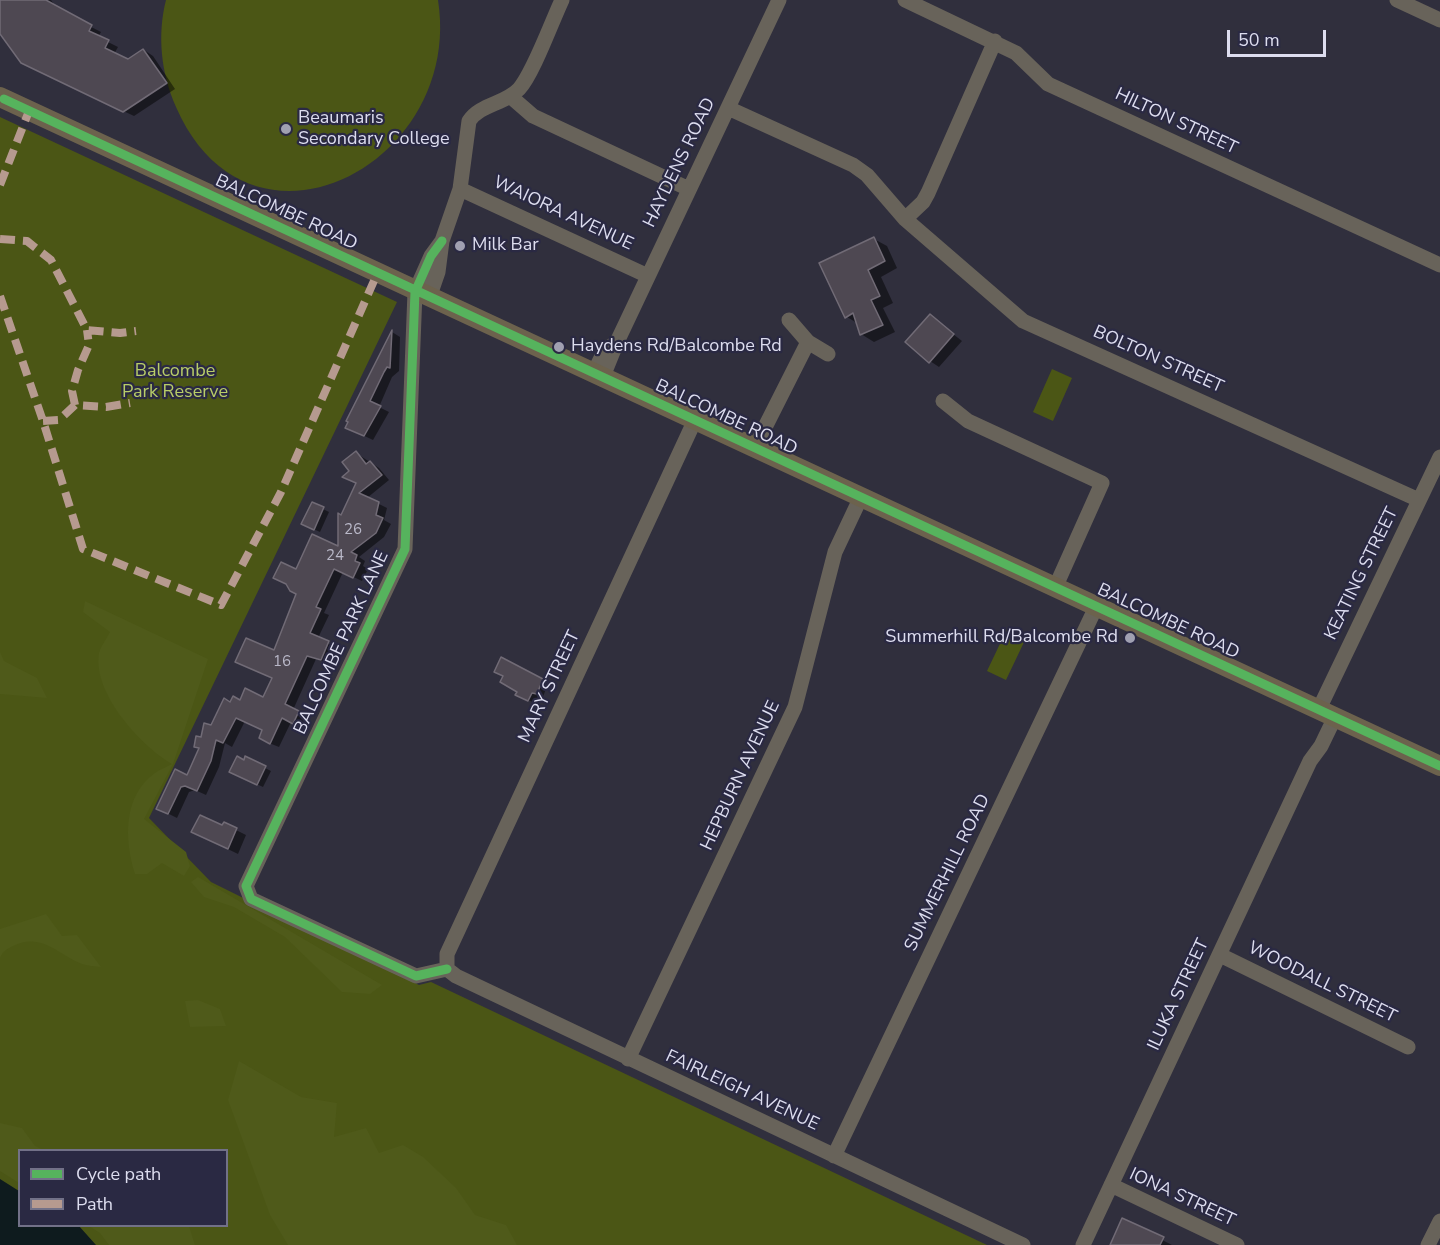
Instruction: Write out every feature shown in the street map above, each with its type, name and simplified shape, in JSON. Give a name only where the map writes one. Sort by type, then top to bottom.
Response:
[{"type":"main road","name":"BALCOMBE ROAD","points":[[0,97],[597,377],[1440,766]]},
{"type":"street","points":[[422,295],[431,256],[441,240],[460,189],[468,121],[478,111],[510,96],[523,84],[562,0]]},
{"type":"street","name":"HAYDENS ROAD","points":[[597,377],[605,350],[617,342],[779,0]]},
{"type":"street","name":"HILTON STREET","points":[[905,0],[1016,53],[1048,84],[1440,265]]},
{"type":"street","points":[[1397,0],[1440,20]]},
{"type":"street","points":[[905,219],[923,202],[928,193],[995,41]]},
{"type":"street","points":[[510,96],[533,116],[689,189]]},
{"type":"street","name":"BOLTON STREET","points":[[728,108],[853,165],[867,175],[905,219],[1023,321],[1419,500]]},
{"type":"street","name":"WAIORA AVENUE","points":[[460,189],[648,276]]},
{"type":"street","name":"BALCOMBE PARK LANE","points":[[422,295],[405,549],[246,886],[251,900],[416,976],[447,969]]},
{"type":"street","points":[[789,320],[808,342],[828,354]]},
{"type":"street","points":[[753,449],[808,342]]},
{"type":"street","points":[[943,401],[968,421],[1102,483],[1055,588]]},
{"type":"street","name":"MARY STREET","points":[[447,969],[447,954],[694,422]]},
{"type":"street","name":"KEATING STREET","points":[[1327,713],[1419,500],[1434,486],[1440,457]]},
{"type":"street","name":"HEPBURN AVENUE","points":[[628,1059],[795,707],[835,552],[860,499]]},
{"type":"street","name":"SUMMERHILL ROAD","points":[[834,1156],[1096,607]]},
{"type":"street","name":"ILUKA STREET","points":[[1083,1245],[1310,761],[1314,743],[1327,713]]},
{"type":"street","name":"WOODALL STREET","points":[[1220,955],[1408,1047]]},
{"type":"street","name":"FAIRLEIGH AVENUE","points":[[447,969],[456,976],[628,1059],[1023,1245]]},
{"type":"street","name":"IONA STREET","points":[[1111,1185],[1237,1245]]},
{"type":"street","points":[[1428,1245],[1440,1221]]},
{"type":"green space","points":[[166,0],[438,0],[437,59],[418,110],[386,150],[344,178],[298,191],[252,185],[210,158],[176,107],[167,81],[162,54],[163,13]]},
{"type":"green space","name":"Balcombe Park Reserve","points":[[0,117],[397,302],[149,818],[211,882],[419,985],[431,982],[987,1245],[0,1245]]},
{"type":"green space","points":[[1052,369],[1072,378],[1053,421],[1033,412]]},
{"type":"green space","points":[[85,601],[208,659],[173,764],[144,819],[186,852],[190,866],[184,876],[162,863],[147,874],[135,874],[128,833],[132,806],[145,783],[157,772],[172,764],[133,732],[111,701],[103,685],[99,669],[99,653],[110,632],[83,612]]},
{"type":"green space","points":[[1007,629],[1026,638],[1006,680],[987,671]]},
{"type":"green space","points":[[0,652],[4,661],[37,678],[47,698],[0,694]]},
{"type":"green space","points":[[198,877],[382,985],[370,994],[342,992],[285,937],[234,907],[204,897],[191,882]]},
{"type":"green space","points":[[46,914],[62,936],[77,935],[101,967],[82,964],[49,946],[33,942],[23,942],[13,946],[5,950],[0,958],[0,929]]},
{"type":"green space","points":[[198,1000],[220,1009],[226,1026],[190,1027],[185,1001]]},
{"type":"green space","points":[[239,1061],[301,1097],[337,1103],[334,1137],[366,1128],[379,1153],[403,1145],[423,1157],[456,1188],[475,1215],[506,1225],[517,1245],[288,1245],[270,1215],[228,1100]]},
{"type":"green space","points":[[0,1123],[22,1128],[35,1146],[41,1149],[18,1149],[18,1182],[0,1171]]},
{"type":"green space","points":[[91,1227],[189,1227],[195,1245],[109,1245],[100,1233]]},
{"type":"shaded area","points":[[0,1179],[18,1190],[18,1227],[80,1227],[96,1245],[0,1245]]},
{"type":"building","points":[[0,0],[46,0],[92,25],[89,31],[109,40],[105,48],[128,59],[143,49],[167,83],[123,112],[21,63],[0,34]]},
{"type":"building","points":[[874,237],[885,261],[868,270],[880,296],[871,300],[883,325],[860,335],[853,313],[845,318],[819,263]]},
{"type":"building","points":[[930,314],[954,334],[929,363],[905,342]]},
{"type":"building","points":[[392,330],[390,368],[387,367],[370,401],[381,406],[364,436],[345,428],[348,422],[346,421]]},
{"type":"building","points":[[356,451],[366,464],[370,461],[382,475],[359,493],[379,502],[376,515],[383,518],[376,533],[351,552],[357,555],[355,561],[360,563],[353,578],[334,569],[316,607],[321,609],[310,633],[329,641],[321,660],[307,656],[285,704],[299,711],[293,724],[282,718],[270,744],[259,738],[262,730],[236,718],[223,743],[216,740],[211,761],[197,791],[185,786],[181,787],[168,814],[156,809],[175,769],[187,775],[199,748],[194,747],[196,736],[201,737],[204,723],[211,725],[224,698],[230,702],[233,696],[240,700],[245,688],[263,697],[272,678],[235,662],[246,638],[274,650],[296,594],[290,591],[286,584],[273,578],[281,562],[296,569],[312,534],[338,546],[338,513],[341,515],[356,483],[342,477],[349,471],[342,462]]},
{"type":"building","points":[[312,502],[324,507],[314,530],[301,524]]},
{"type":"building","points":[[501,657],[543,679],[537,694],[532,693],[528,701],[515,695],[517,692],[500,682],[503,676],[494,672]]},
{"type":"building","points":[[237,756],[244,760],[245,756],[266,766],[257,785],[229,772]]},
{"type":"building","points":[[200,815],[222,825],[224,822],[237,828],[228,849],[191,832]]},
{"type":"building","points":[[1122,1218],[1164,1237],[1160,1245],[1110,1245]]},
{"type":"marked path","points":[[0,185],[29,111]]},
{"type":"marked path","points":[[0,239],[27,241],[51,260],[87,330],[120,333],[136,331]]},
{"type":"marked path","points":[[0,296],[43,421],[83,549],[221,605],[281,492],[377,274]]},
{"type":"marked path","points":[[75,405],[72,391],[89,345],[87,330]]},
{"type":"marked path","points":[[43,421],[59,420],[75,405],[106,407],[130,403]]},
{"type":"cycle path","points":[[4,99],[1440,766]]},
{"type":"cycle path","points":[[442,241],[431,256],[415,292],[405,549],[246,886],[251,899],[416,976],[447,969]]},
{"type":"place","name":"Beaumaris Secondary College","points":[[286,129]]},
{"type":"place","name":"Milk Bar","points":[[460,246]]},
{"type":"place","name":"Haydens Rd/Balcombe Rd","points":[[559,347]]},
{"type":"place","name":"Summerhill Rd/Balcombe Rd","points":[[1130,638]]}]
